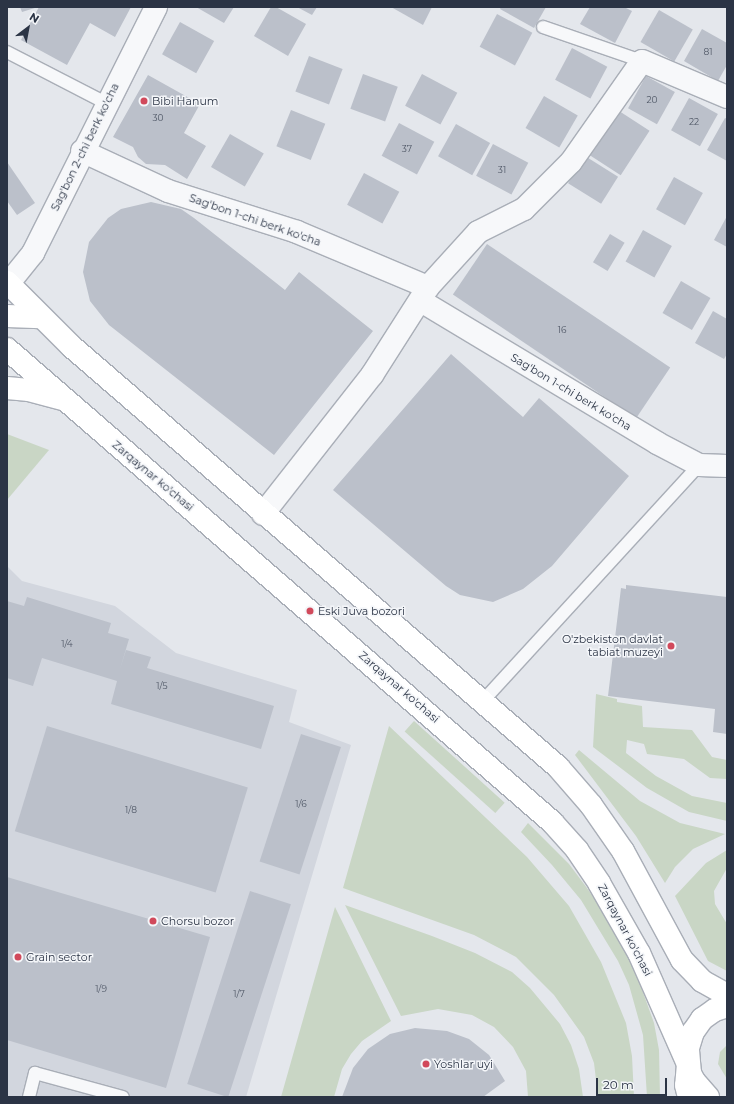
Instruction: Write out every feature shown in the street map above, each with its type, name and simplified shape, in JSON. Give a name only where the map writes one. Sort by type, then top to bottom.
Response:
[{"type":"main road","points":[[7,284],[41,317],[263,514],[482,702],[574,784],[623,850],[682,960],[702,981],[727,995]]},
{"type":"main road","points":[[7,316],[41,317]]},
{"type":"main road","name":"Zarqaynar ko'chasi","points":[[7,349],[552,822],[577,850],[620,917],[648,972],[670,1028],[688,1064],[694,1081],[708,1097]]},
{"type":"main road","points":[[7,388],[29,390],[63,399]]},
{"type":"main road","points":[[689,1097],[686,1085],[689,1044],[697,1026],[708,1014],[727,1006]]},
{"type":"street","name":"Sag'bon 2-chi berk ko'cha","points":[[7,284],[33,253],[106,103],[156,7]]},
{"type":"street","points":[[263,514],[372,375],[425,294],[478,232],[524,209],[571,162],[642,61],[727,97]]},
{"type":"street","name":"Sag'bon 1-chi berk ko'cha","points":[[82,151],[168,191],[297,232],[425,294],[657,443],[699,465],[727,466]]},
{"type":"lane","points":[[543,27],[642,61]]},
{"type":"lane","points":[[7,52],[106,103]]},
{"type":"lane","points":[[482,702],[699,465]]},
{"type":"lane","points":[[28,1097],[35,1073],[123,1097]]},
{"type":"shaded area","name":"Chorsu bozor","points":[[7,566],[22,581],[115,606],[176,653],[297,690],[289,722],[351,745],[246,1097],[7,1097]]},
{"type":"green space","points":[[7,434],[49,450],[7,500]]},
{"type":"green space","points":[[596,694],[617,699],[617,702],[642,706],[643,727],[692,730],[712,757],[727,760],[727,779],[710,778],[684,759],[647,754],[644,744],[627,740],[626,753],[656,776],[692,796],[727,803],[727,821],[689,812],[647,788],[593,747]]},
{"type":"green space","points":[[414,721],[505,803],[495,813],[405,731]]},
{"type":"green space","points":[[389,726],[527,857],[569,906],[601,962],[626,1023],[632,1056],[634,1097],[598,1097],[594,1063],[584,1037],[554,995],[516,957],[474,935],[343,888]]},
{"type":"green space","points":[[579,750],[640,801],[680,823],[725,834],[693,849],[675,867],[665,883],[636,836],[575,755]]},
{"type":"green space","points":[[528,823],[569,864],[587,888],[604,913],[634,967],[654,1023],[659,1050],[660,1097],[647,1097],[643,1035],[629,985],[618,961],[581,900],[552,865],[521,832]]},
{"type":"green space","points":[[727,850],[727,868],[714,891],[715,904],[727,924],[727,971],[708,961],[675,896],[706,863]]},
{"type":"green space","points":[[345,905],[475,953],[512,972],[530,988],[560,1024],[571,1045],[579,1069],[583,1097],[528,1097],[526,1071],[513,1047],[494,1027],[472,1015],[438,1009],[401,1016]]},
{"type":"green space","points":[[335,907],[391,1021],[362,1041],[351,1054],[342,1069],[334,1097],[281,1097]]},
{"type":"green space","points":[[727,1045],[727,1079],[718,1064],[720,1052]]},
{"type":"building","points":[[20,7],[38,7],[22,12]]},
{"type":"building","points":[[39,7],[131,7],[115,37],[90,23],[67,65],[21,40]]},
{"type":"building","points":[[196,7],[234,7],[224,23]]},
{"type":"building","points":[[271,7],[276,7],[306,24],[288,56],[254,36]]},
{"type":"building","points":[[297,7],[317,7],[312,15]]},
{"type":"building","points":[[391,7],[432,7],[423,25]]},
{"type":"building","points":[[501,7],[546,7],[534,28],[500,9]]},
{"type":"building","points":[[590,7],[624,7],[632,11],[615,43],[580,24]]},
{"type":"building","points":[[659,10],[693,30],[674,62],[640,42]]},
{"type":"building","points":[[497,14],[532,33],[515,65],[480,47]]},
{"type":"building","points":[[180,22],[214,41],[196,73],[162,54]]},
{"type":"building","points":[[702,29],[727,43],[727,65],[718,81],[684,61]]},
{"type":"building","points":[[572,48],[607,67],[590,99],[555,80]]},
{"type":"building","points":[[309,56],[343,69],[329,104],[295,91]]},
{"type":"building","points":[[363,74],[398,87],[385,121],[350,109]]},
{"type":"building","points":[[422,74],[457,93],[440,125],[405,106]]},
{"type":"building","points":[[148,75],[200,104],[184,133],[206,146],[187,179],[165,165],[146,164],[138,157],[133,147],[113,137]]},
{"type":"building","points":[[646,76],[675,92],[657,124],[628,108]]},
{"type":"building","points":[[544,96],[578,116],[559,148],[526,128]]},
{"type":"building","points":[[689,98],[718,114],[700,146],[671,130]]},
{"type":"building","points":[[616,109],[650,131],[621,175],[587,153]]},
{"type":"building","points":[[291,110],[325,124],[311,160],[276,146]]},
{"type":"building","points":[[725,118],[727,119],[727,161],[707,150]]},
{"type":"building","points":[[399,123],[434,142],[417,174],[382,156]]},
{"type":"building","points":[[456,124],[490,143],[472,175],[438,156]]},
{"type":"building","points":[[230,134],[264,153],[245,186],[211,167]]},
{"type":"building","points":[[493,144],[528,163],[511,195],[476,176]]},
{"type":"building","points":[[585,156],[618,177],[601,204],[568,183]]},
{"type":"building","points":[[7,162],[35,203],[17,215],[7,201]]},
{"type":"building","points":[[364,173],[399,192],[382,224],[347,205]]},
{"type":"building","points":[[674,177],[703,193],[685,225],[656,209]]},
{"type":"building","points":[[151,202],[181,209],[285,290],[299,272],[373,331],[274,455],[109,325],[90,301],[83,272],[89,242],[108,218],[121,209]]},
{"type":"building","points":[[727,216],[727,247],[714,240]]},
{"type":"building","points":[[643,230],[672,246],[654,277],[626,261]]},
{"type":"building","points":[[610,234],[625,243],[608,271],[593,262]]},
{"type":"building","points":[[487,244],[670,368],[636,418],[453,295]]},
{"type":"building","points":[[681,281],[710,298],[692,330],[662,313]]},
{"type":"building","points":[[713,311],[727,319],[727,354],[724,359],[695,343]]},
{"type":"building","points":[[451,354],[523,417],[539,398],[629,476],[552,566],[523,589],[493,602],[460,595],[446,586],[333,490]]},
{"type":"building","name":"O'zbekiston davlat tabiat muzeyi","points":[[626,585],[727,597],[727,734],[713,732],[715,709],[608,696],[621,588],[626,589]]},
{"type":"building","points":[[27,597],[111,623],[108,633],[129,639],[120,669],[126,650],[151,657],[147,668],[274,706],[261,749],[111,704],[117,681],[42,658],[33,686],[7,678],[7,601],[24,606]]},
{"type":"building","points":[[47,726],[248,787],[216,893],[15,831]]},
{"type":"building","points":[[301,734],[341,747],[300,874],[260,861]]},
{"type":"building","points":[[7,877],[210,937],[166,1088],[7,1040]]},
{"type":"building","points":[[250,891],[291,904],[228,1097],[187,1084]]},
{"type":"building","name":"Yoshlar uyi","points":[[415,1028],[447,1031],[469,1039],[489,1055],[505,1081],[483,1097],[342,1097],[353,1068],[368,1049],[390,1034]]},
{"type":"place","name":"Bibi Hanum","points":[[144,101]]},
{"type":"place","name":"Eski Juva bozori","points":[[310,611]]},
{"type":"place","name":"O'zbekiston davlat tabiat muzeyi","points":[[671,646]]},
{"type":"place","name":"Chorsu bozor","points":[[153,921]]},
{"type":"place","name":"Grain sector","points":[[18,957]]},
{"type":"place","name":"Yoshlar uyi","points":[[426,1064]]}]
